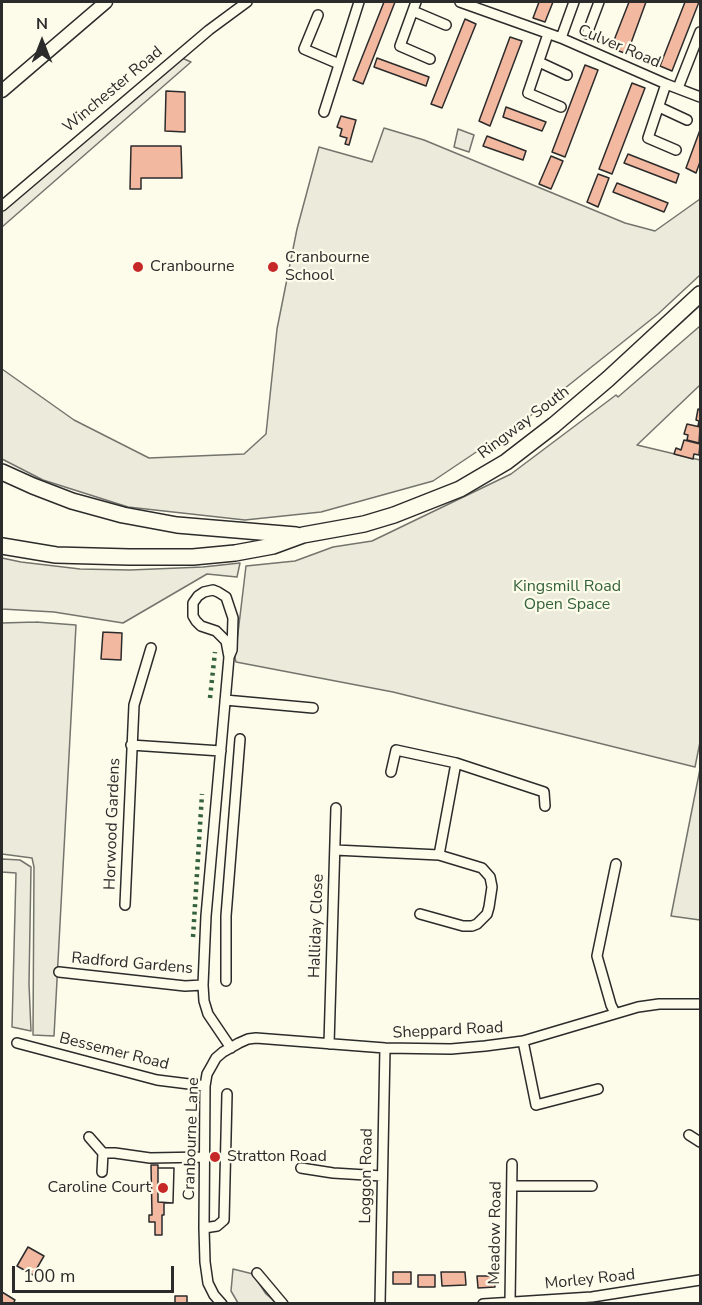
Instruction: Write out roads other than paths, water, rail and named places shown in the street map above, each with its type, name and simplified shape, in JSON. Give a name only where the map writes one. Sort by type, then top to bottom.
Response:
[{"type":"main road","name":"Ringway South","points":[[2,546],[56,555],[193,557],[273,546],[303,535],[364,524],[394,515],[460,489],[506,462],[608,379],[700,294]]},
{"type":"main road","name":"Ringway South","points":[[2,472],[72,501],[123,515],[177,525],[303,535]]},
{"type":"street","points":[[2,90],[106,2]]},
{"type":"street","name":"Winchester Road","points":[[2,206],[209,30],[247,2]]},
{"type":"street","points":[[324,112],[359,2]]},
{"type":"street","points":[[416,2],[400,46],[430,59]]},
{"type":"street","name":"Culver Road","points":[[460,2],[561,38],[700,97]]},
{"type":"street","name":"Culver Road","points":[[561,38],[574,2]]},
{"type":"street","name":"Culver Road","points":[[587,34],[599,2]]},
{"type":"street","points":[[412,11],[446,26]]},
{"type":"street","points":[[318,15],[304,49],[339,64]]},
{"type":"street","points":[[678,88],[700,32]]},
{"type":"street","points":[[548,34],[528,93],[561,107]]},
{"type":"street","points":[[538,62],[567,75]]},
{"type":"street","name":"Culver Road","points":[[666,84],[648,138],[676,150]]},
{"type":"street","points":[[659,107],[687,120]]},
{"type":"street","points":[[229,657],[232,650],[233,626],[229,604],[226,597],[218,591],[204,592],[193,603],[193,615],[201,626],[216,631],[226,641],[229,657],[206,916],[203,985],[208,1014],[231,1048]]},
{"type":"street","name":"Horwood Gardens","points":[[125,905],[134,705],[151,648]]},
{"type":"street","points":[[225,700],[313,708]]},
{"type":"street","points":[[226,981],[226,916],[240,739]]},
{"type":"street","name":"Horwood Gardens","points":[[131,745],[221,751]]},
{"type":"street","points":[[391,772],[396,750],[456,763],[544,792],[544,806]]},
{"type":"street","points":[[439,855],[456,763]]},
{"type":"street","name":"Halliday Close","points":[[329,1044],[336,808]]},
{"type":"street","points":[[334,850],[439,855],[474,865],[490,877],[492,887],[489,907],[481,922],[472,926],[463,926],[420,914]]},
{"type":"street","points":[[615,1013],[597,956],[616,864]]},
{"type":"street","points":[[206,916],[226,916]]},
{"type":"street","name":"Radford Gardens","points":[[59,972],[185,986],[203,985]]},
{"type":"street","name":"Sheppard Road","points":[[231,1048],[248,1039],[256,1038],[385,1048],[451,1049],[523,1041],[638,1007],[659,1004],[700,1004]]},
{"type":"street","points":[[523,1041],[536,1105],[598,1089]]},
{"type":"street","name":"Bessemer Road","points":[[16,1042],[157,1080],[205,1086]]},
{"type":"street","name":"Cranbourne Lane","points":[[222,1304],[208,1283],[205,1262],[205,1086],[207,1074],[216,1058],[231,1048]]},
{"type":"street","name":"Loggon Road","points":[[380,1304],[385,1048]]},
{"type":"street","points":[[204,1228],[217,1226],[224,1220],[227,1094]]},
{"type":"street","points":[[689,1135],[700,1142]]},
{"type":"street","points":[[89,1137],[103,1153],[102,1172]]},
{"type":"street","points":[[103,1153],[150,1158],[205,1157]]},
{"type":"street","name":"Meadow Road","points":[[510,1302],[512,1164]]},
{"type":"street","points":[[301,1168],[333,1173],[382,1176]]},
{"type":"street","points":[[512,1186],[592,1186]]},
{"type":"street","points":[[257,1273],[283,1304]]},
{"type":"street","name":"Morley Road","points":[[483,1304],[592,1297],[700,1280]]},
{"type":"place","name":"Cranbourne","points":[[138,267]]},
{"type":"place","name":"Cranbourne School","points":[[273,267]]},
{"type":"place","name":"Stratton Road","points":[[215,1157]]},
{"type":"place","name":"Caroline Court","points":[[163,1188]]},
{"type":"park label","name":"Kingsmill Road Open Space","points":[[567,596]]}]
